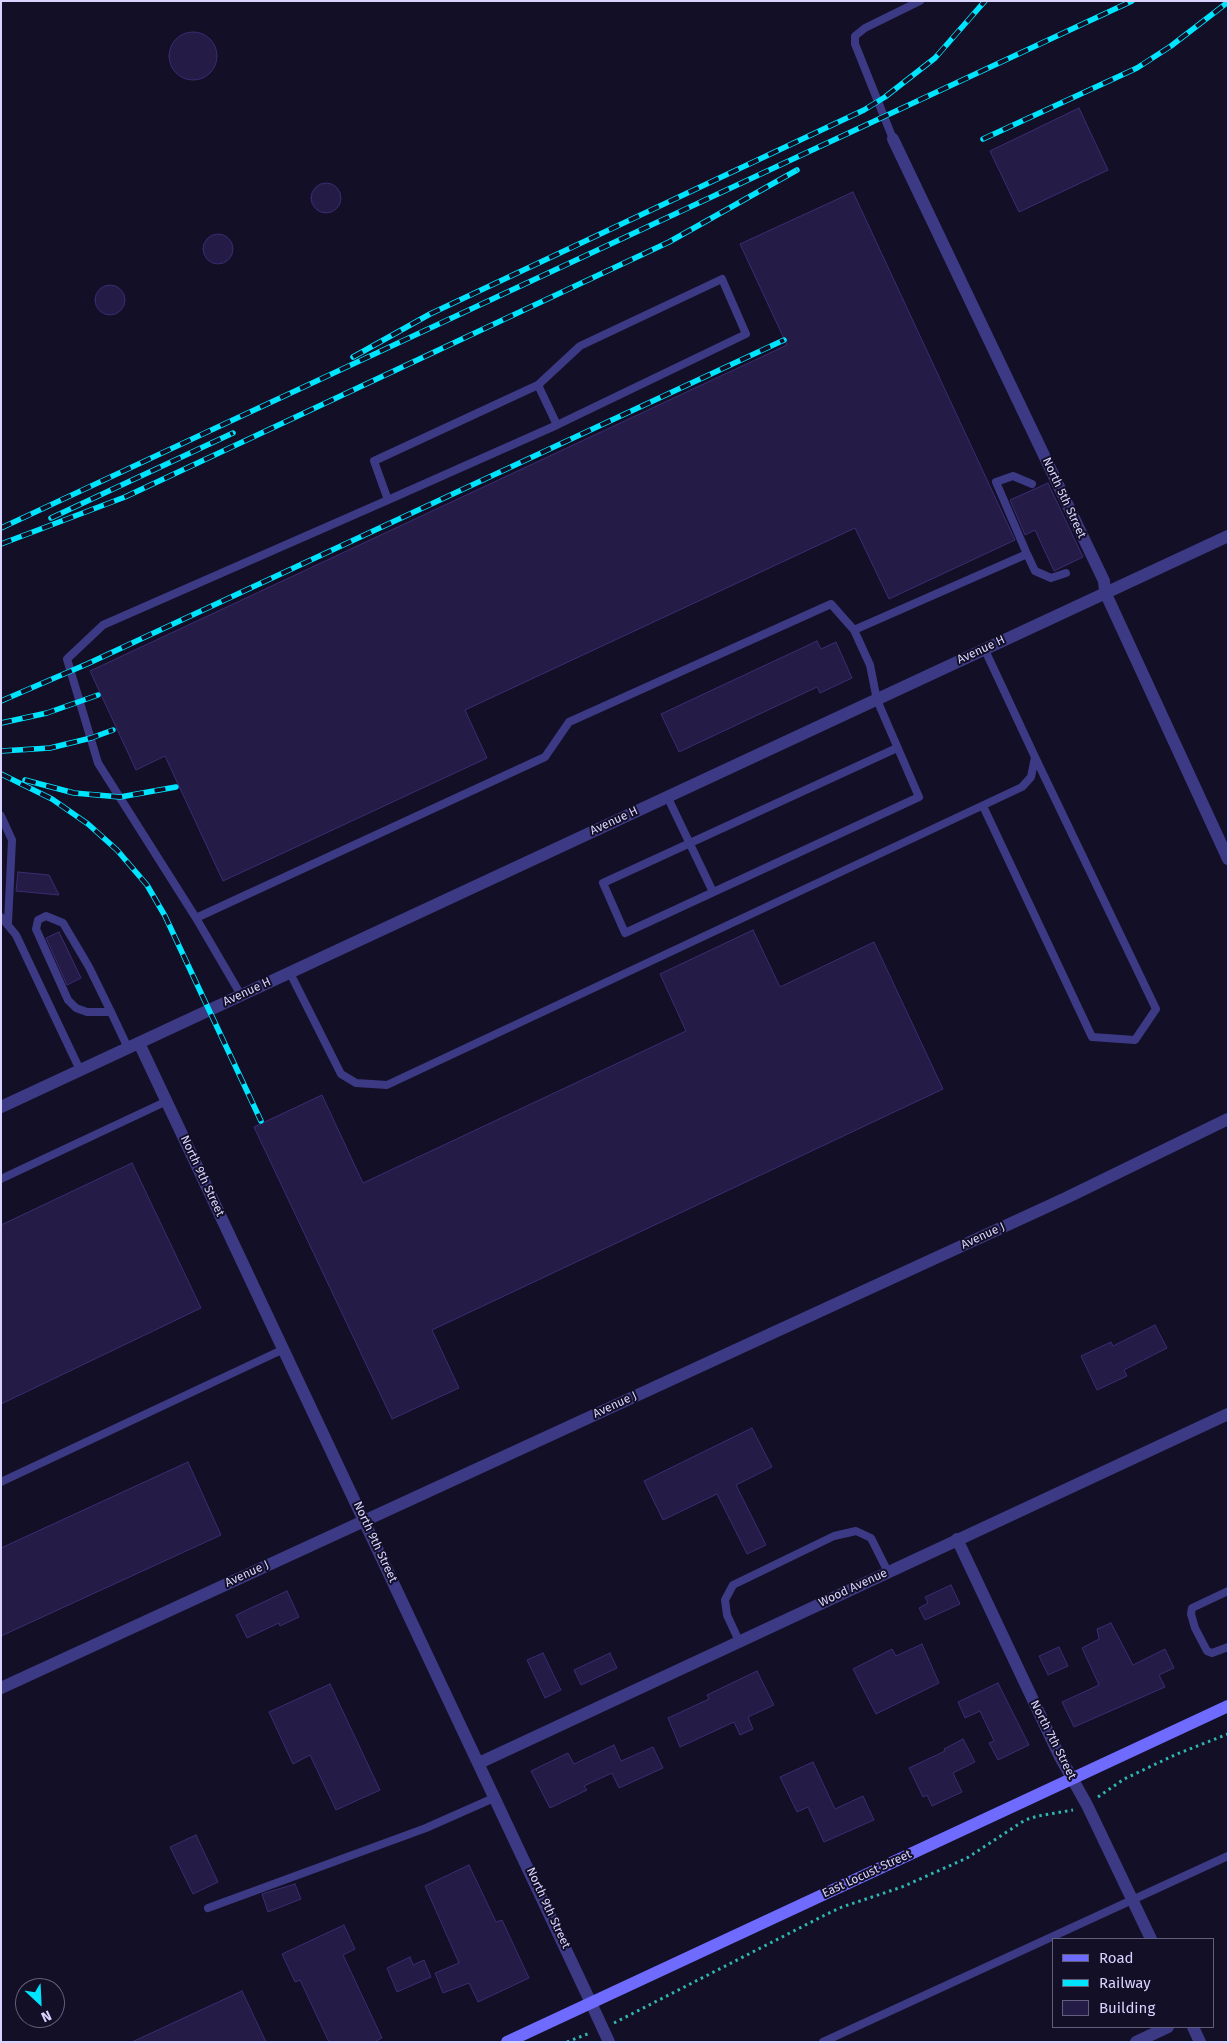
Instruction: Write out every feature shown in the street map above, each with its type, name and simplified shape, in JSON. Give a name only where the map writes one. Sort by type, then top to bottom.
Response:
[{"type":"main road","name":"East Locust Street","points":[[507,2042],[1228,1706]]},
{"type":"street","name":"North 5th Street","points":[[894,139],[1104,580],[1105,592],[1228,859]]},
{"type":"street","name":"Avenue H","points":[[1,1107],[1228,536]]},
{"type":"street","name":"North 9th Street","points":[[134,1045],[167,1101],[496,1797],[609,2042]]},
{"type":"street","name":"Avenue J","points":[[2,1685],[1066,1198],[1228,1119]]},
{"type":"street","name":"Wood Avenue","points":[[479,1763],[1228,1414]]},
{"type":"street","name":"North 7th Street","points":[[957,1540],[1059,1756],[1087,1804],[1151,1938]]},
{"type":"street","points":[[1136,2042],[1166,2028]]},
{"type":"street","points":[[1193,2028],[1200,2042]]},
{"type":"lane","points":[[894,139],[858,52],[855,36],[864,28],[920,1]]},
{"type":"lane","points":[[241,996],[196,918],[98,763],[67,659],[103,625],[388,500],[557,425],[746,334],[722,279],[580,346],[538,385],[374,461],[388,500]]},
{"type":"lane","points":[[538,385],[557,425]]},
{"type":"lane","points":[[1032,484],[1013,476],[996,482],[1035,571],[1051,578],[1066,573]]},
{"type":"lane","points":[[854,630],[1027,554]]},
{"type":"lane","points":[[196,918],[545,757],[569,722],[831,604],[854,630],[870,665],[877,700],[919,797],[625,933],[603,883],[897,748]]},
{"type":"lane","points":[[983,806],[1092,1037],[1134,1040],[1156,1009],[984,648]]},
{"type":"lane","points":[[290,973],[341,1074],[356,1083],[387,1085],[1022,787],[1030,777],[1035,757]]},
{"type":"lane","points":[[667,796],[713,892]]},
{"type":"lane","points":[[1,816],[12,840],[5,925]]},
{"type":"lane","points":[[111,1012],[87,1012],[76,1008],[68,1000],[36,929],[38,920],[46,916],[63,923],[89,967],[111,1012],[134,1045]]},
{"type":"lane","points":[[1,917],[5,925],[16,935],[80,1070]]},
{"type":"lane","points":[[1,1179],[167,1101]]},
{"type":"lane","points":[[1,1482],[284,1349]]},
{"type":"lane","points":[[739,1641],[727,1615],[725,1600],[733,1585],[834,1536],[856,1531],[871,1538],[888,1572]]},
{"type":"lane","points":[[1228,1591],[1192,1608],[1191,1614],[1195,1628],[1207,1651],[1212,1653],[1228,1647]]},
{"type":"lane","points":[[208,1908],[426,1828],[496,1797]]},
{"type":"lane","points":[[823,2042],[1132,1898],[1228,1856]]},
{"type":"path","points":[[567,2042],[603,2029],[842,1907],[902,1887],[966,1858],[1025,1820],[1038,1816],[1068,1812],[1087,1804],[1124,1778],[1228,1734]]},
{"type":"building","points":[[188,32],[198,32],[210,39],[217,51],[217,61],[210,73],[198,80],[188,80],[180,76],[173,69],[169,61],[169,51],[173,43],[180,36]]},
{"type":"building","points":[[1079,108],[1108,170],[1019,212],[990,151]]},
{"type":"building","points":[[326,183],[337,187],[341,198],[337,209],[326,213],[315,209],[311,198],[315,187]]},
{"type":"building","points":[[853,192],[1015,540],[889,599],[855,528],[465,710],[487,758],[223,881],[165,756],[136,770],[90,671],[787,345],[740,244]]},
{"type":"building","points":[[218,234],[229,238],[233,249],[229,260],[218,264],[207,260],[203,249],[207,238]]},
{"type":"building","points":[[110,285],[116,286],[124,294],[124,306],[116,314],[110,315],[104,314],[96,306],[95,300],[96,294],[104,286]]},
{"type":"building","points":[[1048,483],[1083,557],[1054,571],[1035,530],[1025,535],[1010,500]]},
{"type":"building","points":[[817,641],[821,649],[836,642],[852,678],[820,693],[817,687],[679,752],[661,714]]},
{"type":"building","points":[[18,872],[49,875],[59,895],[16,891]]},
{"type":"building","points":[[753,930],[780,987],[874,942],[943,1089],[432,1330],[459,1388],[392,1419],[254,1127],[322,1095],[363,1183],[686,1031],[660,974]]},
{"type":"building","points":[[59,932],[81,978],[67,985],[46,938]]},
{"type":"building","points":[[132,1163],[201,1308],[1,1404],[1,1225]]},
{"type":"building","points":[[1155,1325],[1167,1348],[1124,1370],[1127,1376],[1097,1390],[1081,1356],[1111,1342],[1113,1346]]},
{"type":"building","points":[[752,1428],[772,1467],[736,1485],[766,1545],[747,1554],[717,1494],[663,1520],[644,1481]]},
{"type":"building","points":[[188,1462],[221,1535],[1,1636],[1,1548]]},
{"type":"building","points":[[951,1585],[960,1604],[925,1620],[919,1608],[928,1603],[925,1597]]},
{"type":"building","points":[[287,1591],[299,1617],[280,1626],[279,1623],[247,1638],[236,1615]]},
{"type":"building","points":[[1111,1623],[1133,1665],[1165,1649],[1174,1668],[1159,1675],[1165,1687],[1074,1727],[1062,1702],[1099,1685],[1082,1648],[1099,1639],[1097,1629]]},
{"type":"building","points":[[922,1644],[939,1683],[876,1714],[853,1669],[892,1649],[896,1656]]},
{"type":"building","points":[[1059,1647],[1068,1666],[1048,1675],[1039,1656]]},
{"type":"building","points":[[543,1653],[561,1690],[545,1698],[527,1660]]},
{"type":"building","points":[[610,1653],[617,1668],[581,1685],[574,1670]]},
{"type":"building","points":[[757,1671],[774,1705],[748,1717],[753,1729],[740,1735],[734,1722],[680,1747],[668,1718],[709,1699],[707,1695]]},
{"type":"building","points":[[998,1683],[1029,1745],[998,1760],[989,1743],[994,1741],[980,1711],[965,1718],[958,1702]]},
{"type":"building","points":[[330,1684],[380,1790],[336,1810],[310,1755],[293,1764],[269,1712]]},
{"type":"building","points":[[963,1739],[975,1762],[953,1773],[962,1792],[932,1806],[927,1795],[923,1797],[909,1768],[945,1751],[944,1749]]},
{"type":"building","points":[[614,1745],[621,1761],[653,1747],[663,1768],[619,1788],[612,1773],[584,1786],[587,1790],[550,1808],[531,1771],[568,1753],[574,1764]]},
{"type":"building","points":[[813,1762],[835,1809],[863,1796],[874,1820],[824,1842],[808,1807],[797,1812],[780,1777]]},
{"type":"building","points":[[196,1835],[218,1882],[193,1894],[170,1847]]},
{"type":"building","points":[[469,1865],[496,1922],[502,1920],[529,1978],[478,2002],[469,1983],[443,1993],[435,1973],[459,1963],[425,1886]]},
{"type":"building","points":[[295,1884],[301,1899],[268,1912],[262,1894]]},
{"type":"building","points":[[344,1925],[355,1949],[343,1955],[382,2038],[374,2042],[329,2042],[300,1980],[295,1982],[282,1954]]},
{"type":"building","points":[[410,1957],[413,1965],[424,1960],[431,1977],[397,1992],[387,1968]]},
{"type":"building","points":[[242,1991],[266,2042],[132,2042]]},
{"type":"railway","points":[[353,357],[430,314],[864,110],[885,97],[935,58],[985,1]]},
{"type":"railway","points":[[1,528],[1132,1]]},
{"type":"railway","points":[[983,139],[1137,68],[1171,46],[1228,2]]},
{"type":"railway","points":[[1,544],[125,497],[669,242],[797,170]]},
{"type":"railway","points":[[1,701],[87,664],[784,340]]},
{"type":"railway","points":[[51,518],[233,433]]},
{"type":"railway","points":[[1,723],[47,713],[98,695]]},
{"type":"railway","points":[[1,751],[50,748],[91,738],[113,730]]},
{"type":"railway","points":[[1,774],[52,799],[88,824],[117,850],[147,885],[165,916],[261,1121]]},
{"type":"railway","points":[[25,780],[74,793],[120,797],[176,787]]}]
